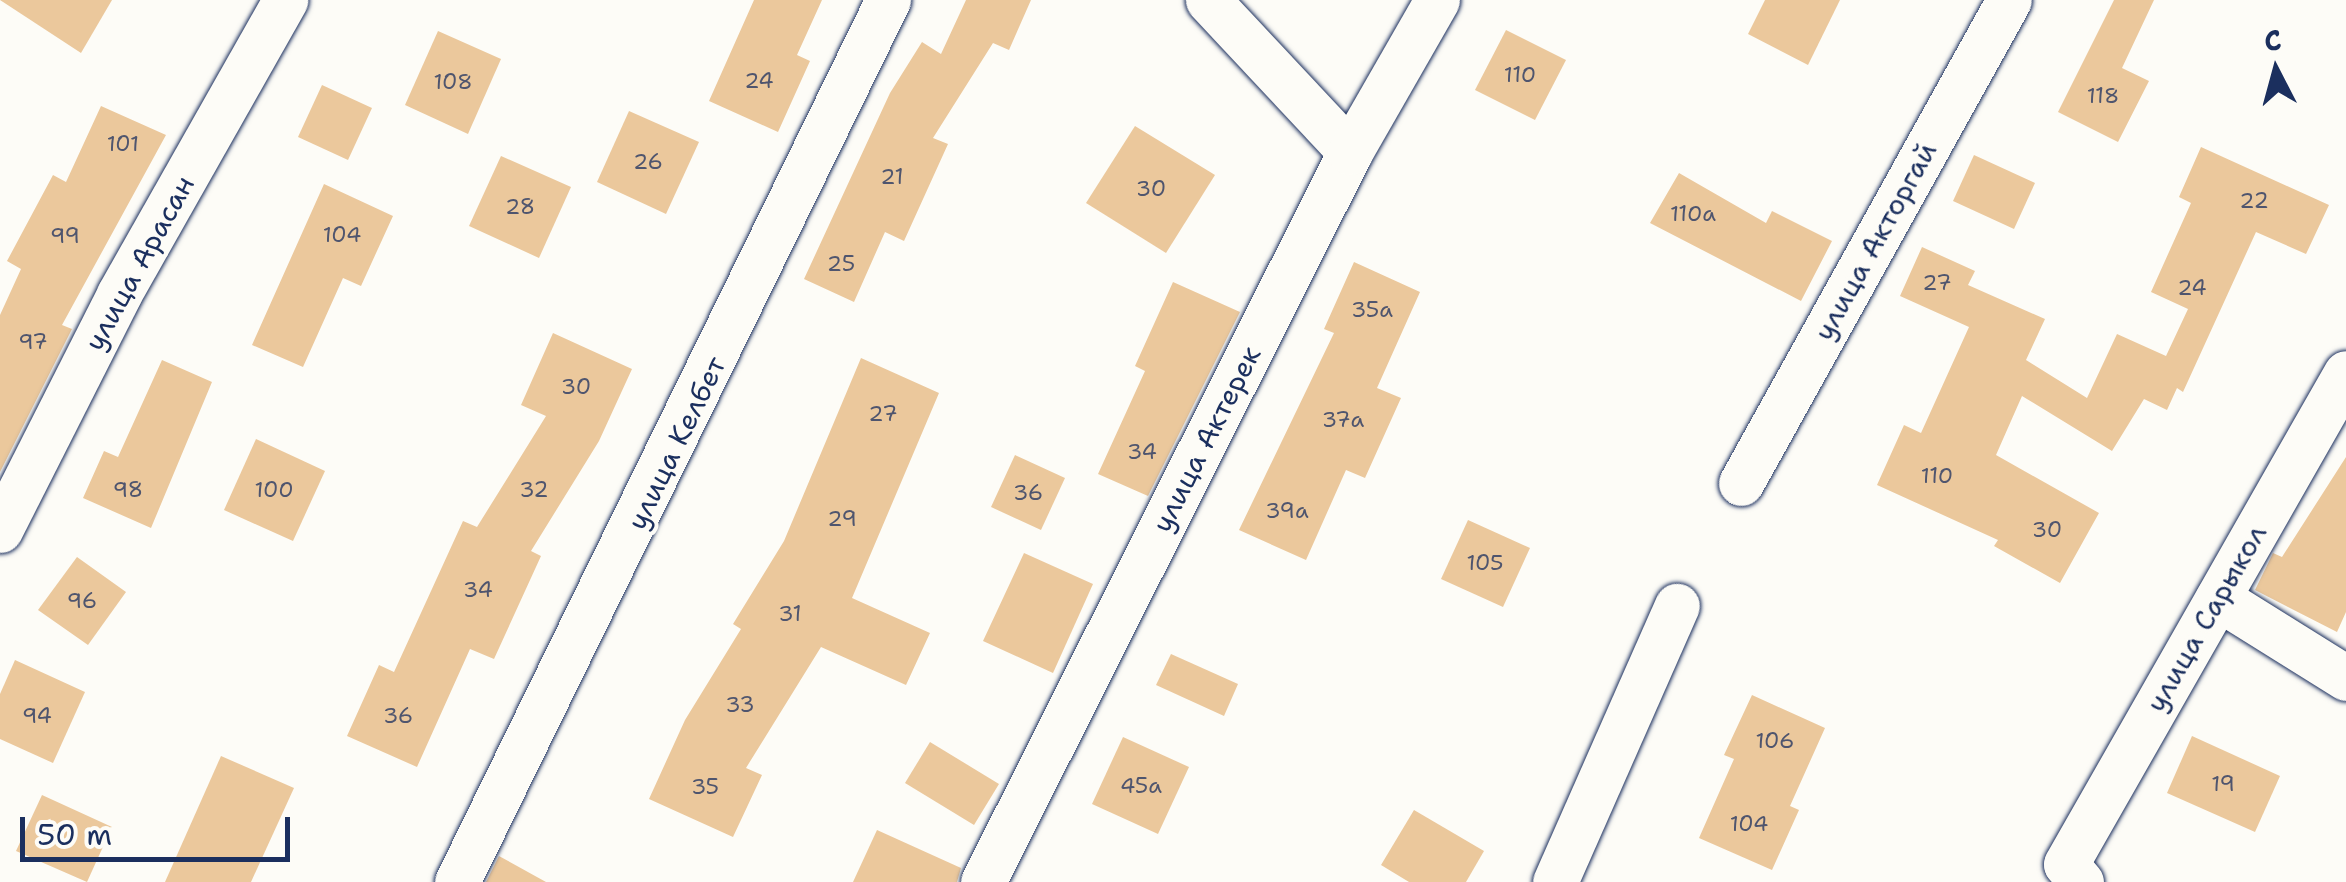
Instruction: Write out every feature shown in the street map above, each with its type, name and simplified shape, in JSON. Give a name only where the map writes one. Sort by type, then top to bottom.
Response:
[{"type":"street","name":"улица Арасан","points":[[0,530],[119,294],[285,0]]},
{"type":"street","name":"улица Келбет","points":[[457,882],[888,0]]},
{"type":"street","points":[[1208,0],[1350,152]]},
{"type":"street","name":"улица Актерек","points":[[984,882],[1350,152],[1436,0]]},
{"type":"street","name":"улица Акторгай","points":[[1741,483],[2008,0]]},
{"type":"street","name":"улица Сарыкол","points":[[2074,873],[2218,598],[2346,373]]},
{"type":"street","points":[[2218,598],[2346,678]]},
{"type":"street","points":[[1555,882],[1678,606]]},
{"type":"building","points":[[0,0],[112,0],[81,53]]},
{"type":"building","points":[[754,0],[822,0],[797,55],[810,61],[778,132],[709,101]]},
{"type":"building","points":[[966,0],[1031,0],[1009,50],[993,43],[933,138],[948,144],[904,241],[885,232],[854,302],[804,279],[890,93],[922,42],[941,54]]},
{"type":"building","points":[[1765,0],[1840,0],[1808,65],[1748,34]]},
{"type":"building","points":[[2114,0],[2154,0],[2122,68],[2149,81],[2118,142],[2058,112]]},
{"type":"building","points":[[1506,30],[1566,60],[1535,120],[1475,90]]},
{"type":"building","points":[[438,31],[501,59],[468,134],[405,105]]},
{"type":"building","points":[[322,85],[372,108],[348,160],[298,137]]},
{"type":"building","points":[[101,106],[166,135],[62,325],[72,329],[0,472],[0,315],[21,269],[7,261],[53,175],[66,182]]},
{"type":"building","points":[[629,111],[699,142],[666,214],[597,182]]},
{"type":"building","points":[[1135,126],[1215,175],[1166,253],[1086,203]]},
{"type":"building","points":[[2201,147],[2329,205],[2306,254],[2256,232],[2183,392],[2177,388],[2167,410],[2144,399],[2112,451],[2022,396],[1996,455],[2099,513],[2060,583],[1994,546],[1998,540],[1877,485],[1904,425],[1921,433],[1969,327],[1900,296],[1922,247],[1975,271],[1968,285],[2045,319],[2026,360],[2087,398],[2117,334],[2166,356],[2188,309],[2151,292],[2191,203],[2179,197]]},
{"type":"building","points":[[1974,155],[2035,183],[2014,229],[1953,201]]},
{"type":"building","points":[[501,156],[571,187],[539,258],[469,226]]},
{"type":"building","points":[[1679,173],[1766,223],[1772,211],[1832,241],[1801,301],[1650,223]]},
{"type":"building","points":[[324,184],[393,216],[361,286],[343,278],[303,367],[252,345]]},
{"type":"building","points":[[1354,262],[1420,292],[1377,388],[1401,398],[1365,478],[1346,470],[1306,560],[1239,530],[1334,333],[1324,329]]},
{"type":"building","points":[[1173,282],[1240,312],[1148,496],[1098,474],[1145,371],[1135,366]]},
{"type":"building","points":[[553,333],[632,369],[599,441],[531,551],[541,556],[494,659],[470,649],[417,767],[347,736],[379,665],[394,672],[463,521],[477,527],[546,416],[521,405]]},
{"type":"building","points":[[861,358],[939,393],[852,598],[930,633],[906,685],[821,647],[746,768],[762,775],[733,837],[649,799],[685,720],[741,629],[733,624],[784,541]]},
{"type":"building","points":[[162,360],[212,382],[151,528],[83,498],[104,451],[118,457]]},
{"type":"building","points":[[256,439],[325,471],[293,541],[224,510]]},
{"type":"building","points":[[1015,455],[1065,478],[1041,530],[991,507]]},
{"type":"building","points":[[2346,457],[2346,612],[2337,632],[2255,590],[2273,553],[2282,557]]},
{"type":"building","points":[[1468,520],[1530,548],[1503,607],[1441,579]]},
{"type":"building","points":[[1024,553],[1093,584],[1053,673],[983,641]]},
{"type":"building","points":[[77,557],[126,592],[88,645],[38,610]]},
{"type":"building","points":[[1171,654],[1238,684],[1224,716],[1156,685]]},
{"type":"building","points":[[15,660],[85,692],[53,763],[0,739],[0,694]]},
{"type":"building","points":[[1752,695],[1825,728],[1790,806],[1799,810],[1772,870],[1699,838],[1734,759],[1724,755]]},
{"type":"building","points":[[2192,736],[2280,776],[2255,832],[2167,793]]},
{"type":"building","points":[[1123,737],[1189,767],[1158,834],[1092,804]]},
{"type":"building","points":[[930,742],[999,784],[974,825],[905,783]]},
{"type":"building","points":[[221,756],[294,788],[251,882],[165,882]]},
{"type":"building","points":[[42,795],[112,827],[87,882],[16,851]]},
{"type":"building","points":[[1414,810],[1484,851],[1466,882],[1409,882],[1381,865]]},
{"type":"building","points":[[877,830],[961,868],[957,882],[853,882]]},
{"type":"building","points":[[499,856],[546,882],[486,882]]}]
